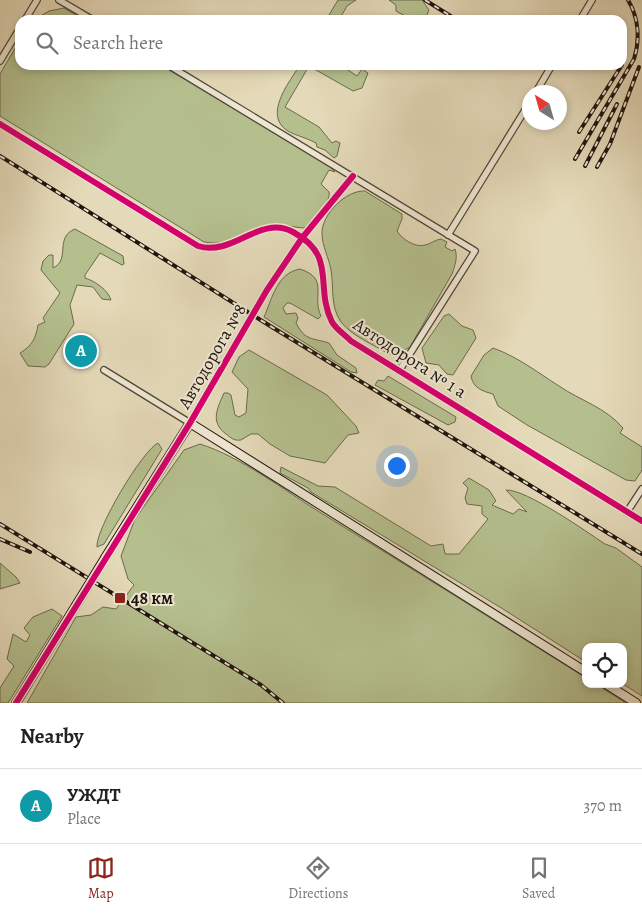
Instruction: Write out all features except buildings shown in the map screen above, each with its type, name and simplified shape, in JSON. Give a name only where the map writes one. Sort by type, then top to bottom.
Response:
[{"type":"street","points":[[28,15],[37,0]]},
{"type":"street","points":[[59,0],[84,15]]},
{"type":"street","points":[[583,15],[592,0]]},
{"type":"street","points":[[0,61],[15,36]]},
{"type":"street","points":[[176,70],[475,251],[399,371]]},
{"type":"street","points":[[540,85],[549,70]]},
{"type":"street","points":[[448,235],[522,115]]},
{"type":"street","name":"Автодорога № 1 а","points":[[0,124],[198,246],[216,249],[272,227],[285,228],[302,238],[317,250],[322,260],[325,305],[333,324],[351,341],[642,522]]},
{"type":"street","name":"Автодорога №8","points":[[16,703],[190,423],[267,290],[302,238],[353,176]]},
{"type":"street","points":[[104,370],[582,669]]},
{"type":"street","points":[[627,512],[642,489]]},
{"type":"street","points":[[612,688],[636,703]]},
{"type":"green space","points":[[338,0],[356,0],[347,6],[342,15],[329,15]]},
{"type":"green space","points":[[389,0],[422,0],[429,10],[427,15],[403,15],[396,11],[396,5]]},
{"type":"green space","points":[[64,8],[76,15],[42,15],[49,11]]},
{"type":"green space","points":[[15,48],[15,70],[169,70],[327,163],[335,172],[329,170],[321,184],[329,192],[328,201],[318,217],[306,228],[272,225],[223,243],[204,242],[0,116],[0,74]]},
{"type":"green space","points":[[297,70],[307,70],[285,107],[319,127],[332,143],[336,141],[340,143],[337,156],[334,158],[325,150],[317,147],[316,143],[284,128],[278,120],[279,101]]},
{"type":"green space","points":[[316,70],[348,70],[357,76],[361,70],[364,70],[368,73],[362,88],[353,91]]},
{"type":"green space","points":[[365,191],[402,214],[397,231],[405,240],[421,246],[441,239],[447,242],[445,247],[452,251],[455,249],[456,252],[456,262],[452,274],[410,347],[396,355],[389,354],[351,332],[341,322],[335,310],[331,270],[322,238],[323,226],[336,204],[350,194]]},
{"type":"green space","points":[[75,229],[123,256],[124,264],[122,265],[100,253],[85,275],[85,278],[101,286],[111,300],[102,299],[93,287],[77,285],[70,305],[74,324],[49,364],[45,367],[28,366],[20,353],[28,348],[33,341],[38,325],[45,322],[43,318],[60,293],[41,270],[43,261],[49,255],[53,255],[53,268],[58,264],[61,260],[65,237]]},
{"type":"green space","points":[[300,269],[315,278],[318,289],[318,309],[321,316],[318,319],[290,303],[287,303],[283,308],[286,314],[296,313],[298,318],[296,323],[306,336],[329,343],[337,355],[356,368],[357,373],[351,372],[264,317],[276,288],[281,281],[292,271]]},
{"type":"green space","points":[[449,314],[462,326],[473,330],[476,338],[453,375],[447,374],[439,365],[426,363],[422,348],[444,316]]},
{"type":"green space","points":[[493,348],[519,360],[567,391],[601,409],[616,421],[623,428],[620,433],[642,447],[642,470],[635,481],[626,480],[527,425],[498,406],[493,394],[476,386],[471,376],[484,355]]},
{"type":"green space","points":[[249,350],[327,395],[356,426],[359,433],[348,435],[325,463],[290,456],[258,434],[251,434],[241,440],[234,440],[229,437],[218,425],[216,420],[217,410],[224,393],[228,393],[231,395],[235,415],[239,417],[246,413],[248,389],[232,372],[239,357]]},
{"type":"green space","points":[[388,376],[456,417],[455,422],[448,425],[375,385],[378,380],[384,381]]},
{"type":"green space","points":[[158,443],[162,449],[104,544],[97,547],[98,538],[111,509],[141,460]]},
{"type":"green space","points":[[200,444],[247,465],[582,675],[582,688],[602,688],[626,703],[27,703],[76,617],[91,615],[103,607],[116,609],[134,585],[128,579],[121,556],[135,519],[184,450]]},
{"type":"green space","points":[[281,467],[318,486],[335,487],[431,546],[443,544],[445,554],[459,554],[488,519],[482,514],[482,506],[467,504],[465,498],[468,488],[463,483],[469,478],[489,490],[496,501],[492,505],[513,514],[519,509],[527,512],[506,490],[527,496],[571,521],[605,544],[616,548],[642,567],[642,696],[627,687],[627,643],[582,643],[582,659],[311,492],[308,488],[280,473]]},
{"type":"green space","points":[[0,563],[16,577],[20,583],[0,589]]},
{"type":"green space","points":[[52,609],[62,616],[8,703],[0,703],[0,688],[14,666],[7,659],[13,634],[26,642],[30,635],[24,628],[33,617]]},
{"type":"railway","points":[[425,0],[449,15]]},
{"type":"railway","points":[[575,159],[634,59],[638,37],[634,14],[628,0]]},
{"type":"railway","points":[[597,167],[610,144],[639,67]]},
{"type":"railway","points":[[579,132],[619,70]]},
{"type":"railway","points":[[585,166],[617,104]]},
{"type":"railway","points":[[0,156],[267,324],[642,554]]},
{"type":"railway","points":[[0,524],[261,685],[283,703]]},
{"type":"railway","points":[[0,539],[30,552]]},
{"type":"cycle path","points":[[0,124],[198,246],[211,248],[223,246],[269,228],[281,228],[293,232],[307,241],[316,251],[323,272],[327,309],[332,322],[351,341],[642,521]]},
{"type":"cycle path","points":[[16,703],[190,423],[267,290],[302,238],[353,176]]},
{"type":"place","name":"УЖДТ","points":[[81,351]]},
{"type":"place","name":"48 км","points":[[120,598]]}]
